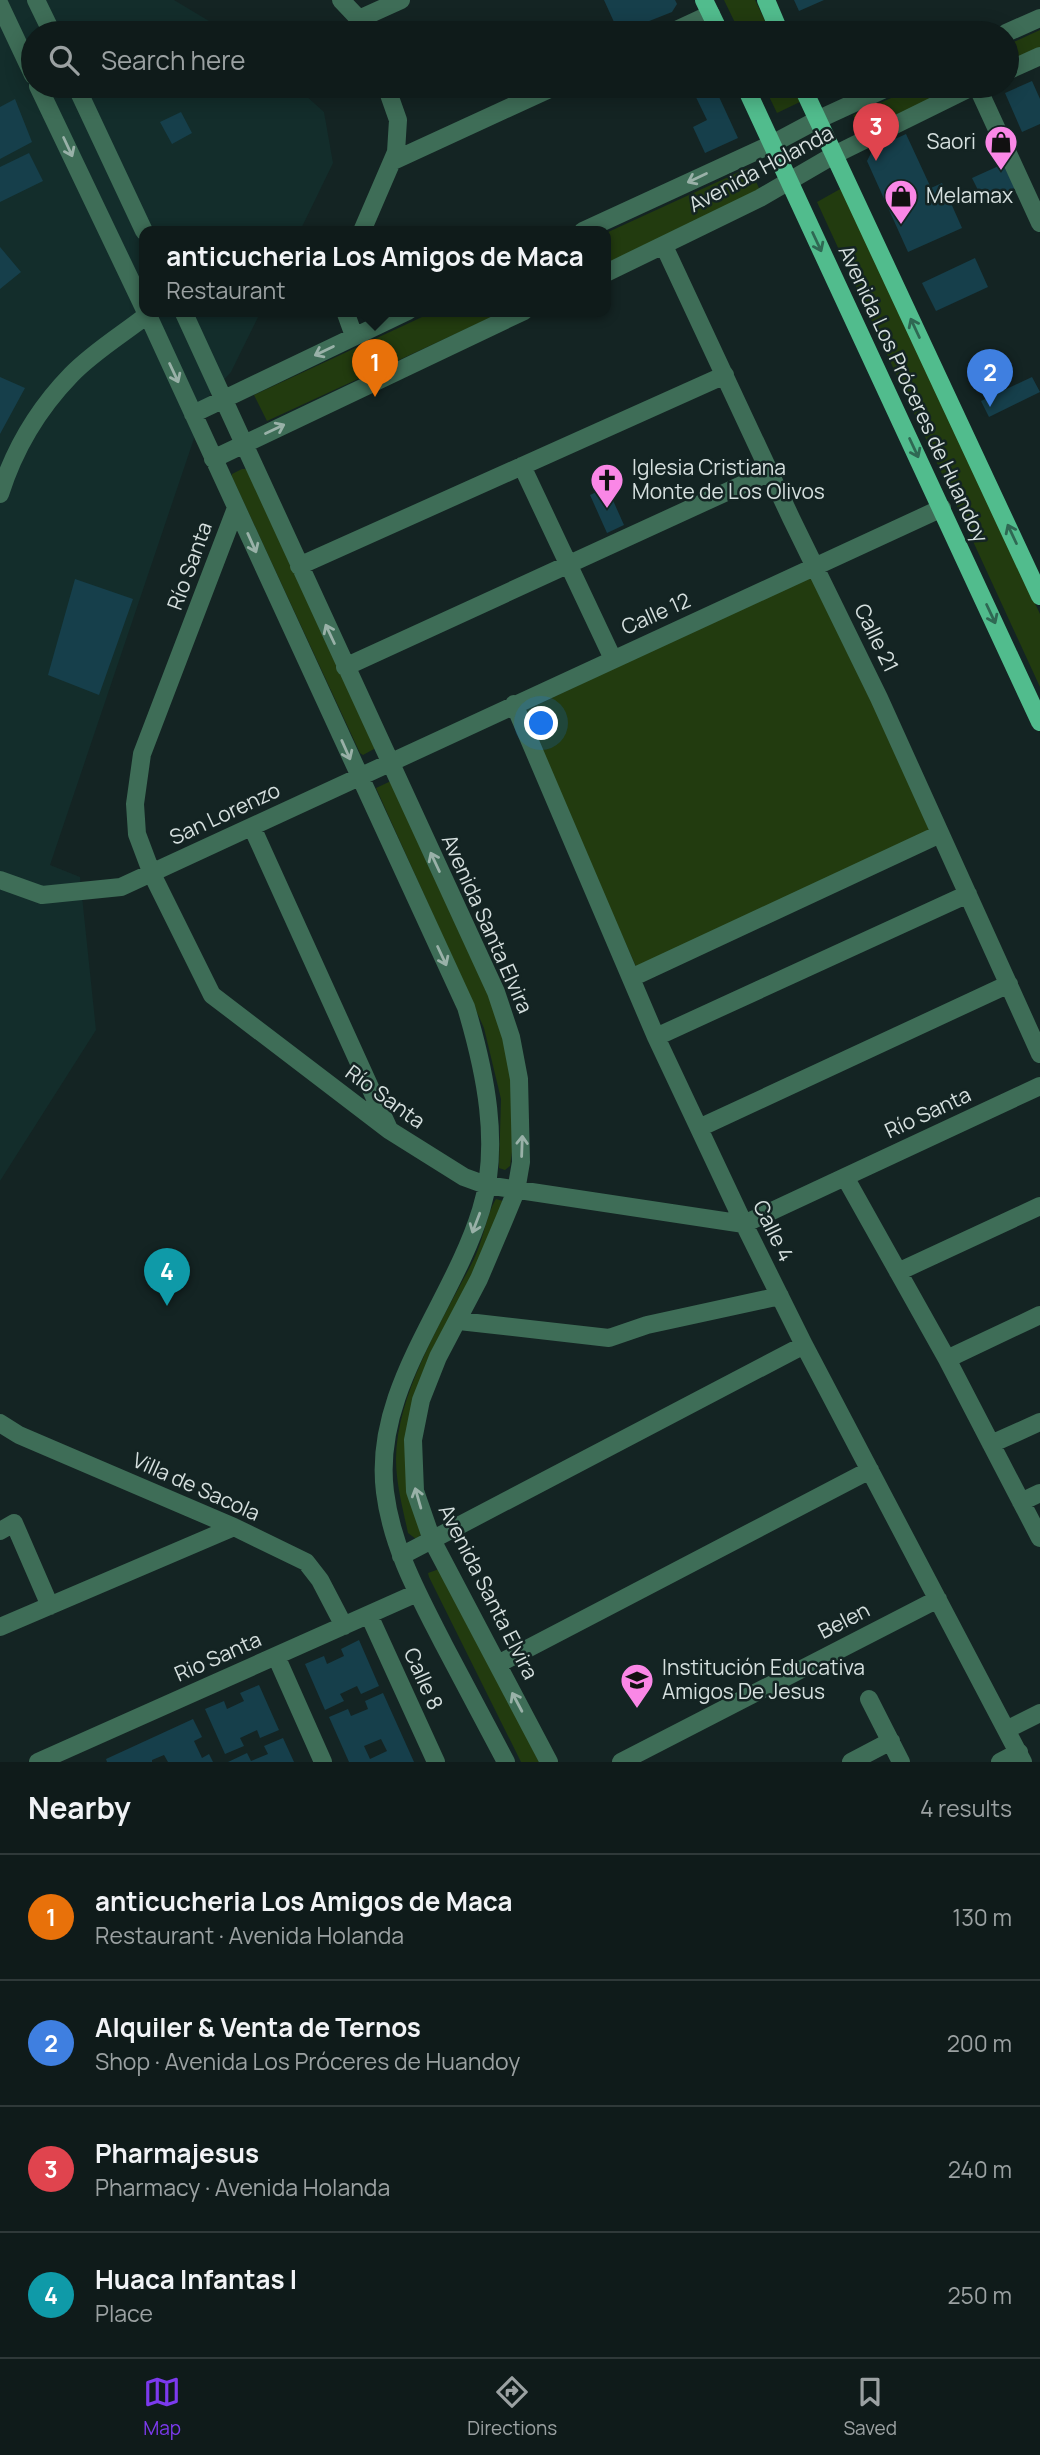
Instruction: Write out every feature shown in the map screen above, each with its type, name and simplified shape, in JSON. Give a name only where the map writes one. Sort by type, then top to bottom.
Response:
[{"type":"main road","points":[[766,0],[775,21]]},
{"type":"main road","name":"Avenida Los Próceres de Huandoy","points":[[751,98],[1040,722]]},
{"type":"main road","name":"Avenida Los Próceres de Huandoy","points":[[807,98],[1033,564],[1040,596]]},
{"type":"street","points":[[36,0],[46,21]]},
{"type":"street","points":[[341,0],[358,21]]},
{"type":"street","points":[[370,21],[401,0]]},
{"type":"street","points":[[687,21],[707,7]]},
{"type":"street","points":[[2,16],[21,52]]},
{"type":"street","points":[[1019,27],[1040,18]]},
{"type":"street","points":[[1019,66],[1040,56]]},
{"type":"street","points":[[44,98],[139,296]]},
{"type":"street","points":[[82,98],[143,226]]},
{"type":"street","points":[[364,226],[396,152],[398,120],[390,98]]},
{"type":"street","points":[[393,161],[530,98]]},
{"type":"street","name":"Avenida Holanda","points":[[594,226],[865,98]]},
{"type":"street","name":"Avenida Holanda","points":[[611,271],[760,198],[834,155],[950,98]]},
{"type":"street","points":[[981,98],[1039,218]]},
{"type":"street","name":"Calle 21","points":[[664,246],[879,698],[1040,1054]]},
{"type":"street","points":[[2,483],[16,452],[46,406],[72,374],[139,317]]},
{"type":"street","points":[[149,317],[466,1007],[478,1048],[489,1124],[486,1185],[481,1210],[458,1269],[400,1385],[390,1416],[384,1453],[385,1492],[401,1556],[417,1592],[506,1762]]},
{"type":"street","name":"Avenida Santa Elvira","points":[[186,317],[495,992],[511,1037],[519,1079],[522,1135],[516,1191],[479,1279],[438,1357],[421,1400],[413,1440],[415,1491],[432,1540],[549,1762]]},
{"type":"street","points":[[347,317],[354,336]]},
{"type":"street","points":[[193,414],[395,317]]},
{"type":"street","points":[[213,458],[511,317]]},
{"type":"street","points":[[299,566],[724,375]]},
{"type":"street","points":[[522,466],[613,659]]},
{"type":"street","points":[[345,667],[770,472]]},
{"type":"street","name":"Río Santa","points":[[236,508],[142,754],[135,804],[137,834],[152,874],[212,995],[390,1130],[464,1177],[486,1185],[744,1224],[1040,1086]]},
{"type":"street","name":"Calle 12","points":[[389,762],[942,508]]},
{"type":"street","name":"Calle 4","points":[[514,704],[656,1037],[744,1224],[804,1345],[1021,1757]]},
{"type":"street","name":"San Lorenzo","points":[[0,880],[42,895],[121,887],[389,762]]},
{"type":"street","points":[[252,827],[390,1130]]},
{"type":"street","points":[[631,978],[940,834]]},
{"type":"street","points":[[656,1037],[968,894]]},
{"type":"street","points":[[699,1128],[1009,984]]},
{"type":"street","points":[[845,1177],[947,1359],[1040,1538]]},
{"type":"street","points":[[898,1272],[1040,1206]]},
{"type":"street","points":[[459,1321],[609,1338],[647,1325],[780,1296]]},
{"type":"street","points":[[947,1359],[1040,1315]]},
{"type":"street","points":[[401,1556],[804,1345]]},
{"type":"street","points":[[991,1444],[1040,1422]]},
{"type":"street","name":"Villa de Sacola","points":[[0,1423],[19,1435],[234,1527],[306,1562],[320,1580],[344,1626]]},
{"type":"street","points":[[498,1664],[870,1470]]},
{"type":"street","points":[[1021,1502],[1040,1493]]},
{"type":"street","points":[[0,1531],[14,1523],[50,1606]]},
{"type":"street","points":[[0,1628],[234,1527]]},
{"type":"street","name":"Rio Santa","points":[[38,1762],[417,1592]]},
{"type":"street","name":"Belen","points":[[621,1762],[938,1599]]},
{"type":"street","name":"Calle 8","points":[[369,1615],[436,1762]]},
{"type":"street","points":[[276,1656],[323,1762]]},
{"type":"street","points":[[869,1699],[901,1762]]},
{"type":"street","points":[[1007,1729],[1040,1713]]},
{"type":"street","points":[[851,1762],[891,1741]]},
{"type":"street","points":[[1000,1762],[1021,1757]]},
{"type":"shaded area","points":[[0,0],[174,0],[209,21],[21,21],[21,98],[308,98],[324,112],[333,163],[302,226],[139,226],[139,317],[258,317],[231,372],[208,397],[50,865],[80,877],[96,1030],[0,1181]]},
{"type":"green space","points":[[724,0],[755,0],[765,21],[734,21]]},
{"type":"green space","points":[[1040,30],[1040,52],[1019,62],[1019,40]]},
{"type":"green space","points":[[770,98],[801,98],[802,101],[777,113]]},
{"type":"green space","points":[[891,98],[940,98],[860,134],[853,115]]},
{"type":"green space","points":[[750,167],[761,193],[611,263],[611,231]]},
{"type":"green space","points":[[842,188],[1040,614],[1040,687],[817,202]]},
{"type":"green space","points":[[422,317],[492,317],[267,421],[254,395]]},
{"type":"green space","points":[[247,469],[375,744],[374,749],[363,755],[232,477],[232,474]]},
{"type":"green space","points":[[813,574],[932,832],[638,971],[522,712]]},
{"type":"green space","points":[[391,781],[485,982],[504,1036],[513,1086],[514,1138],[510,1166],[505,1170],[499,1168],[501,1099],[484,1028],[376,788]]},
{"type":"green space","points":[[496,1199],[503,1201],[504,1205],[414,1403],[423,1533],[416,1539],[408,1533],[396,1468],[398,1433],[404,1407],[436,1330],[477,1252]]},
{"type":"green space","points":[[442,1568],[539,1762],[521,1762],[429,1577],[428,1573]]},
{"type":"building","points":[[604,0],[675,0],[677,4],[672,12],[649,21],[614,21]]},
{"type":"building","points":[[794,0],[824,0],[799,11]]},
{"type":"building","points":[[1032,81],[1040,99],[1040,124],[1022,132],[1007,98],[1019,98],[1019,87]]},
{"type":"building","points":[[696,98],[720,98],[738,138],[705,153],[693,127],[707,120]]},
{"type":"building","points":[[15,99],[32,142],[0,159],[0,107]]},
{"type":"building","points":[[181,112],[192,133],[172,144],[160,122]]},
{"type":"building","points":[[906,134],[931,188],[942,183],[962,228],[908,252],[867,161],[873,149]]},
{"type":"building","points":[[29,153],[43,181],[0,202],[0,167]]},
{"type":"building","points":[[1003,164],[1015,188],[984,202],[972,178]]},
{"type":"building","points":[[0,247],[21,272],[0,289]]},
{"type":"building","points":[[975,258],[988,287],[936,311],[922,283]]},
{"type":"building","points":[[0,377],[25,388],[0,434]]},
{"type":"building","points":[[1032,377],[1040,392],[989,417],[981,401]]},
{"type":"building","name":"Iglesia Cristiana Monte de Los Olivos","points":[[607,487],[624,525],[607,533],[590,495]]},
{"type":"building","points":[[75,579],[133,599],[99,695],[48,675]]},
{"type":"building","points":[[359,1640],[379,1686],[361,1694],[357,1686],[340,1694],[344,1701],[325,1710],[305,1664],[324,1656],[327,1664],[344,1656],[341,1649]]},
{"type":"building","points":[[259,1685],[279,1730],[260,1738],[257,1730],[240,1738],[244,1746],[225,1754],[205,1709],[224,1701],[227,1709],[244,1701],[240,1693]]},
{"type":"building","points":[[383,1693],[414,1762],[349,1762],[329,1717],[348,1709],[351,1716],[368,1709],[365,1701]],"holes":[[[381,1739],[387,1751],[370,1759],[364,1746]]]},
{"type":"building","points":[[193,1719],[202,1737],[194,1741],[202,1758],[209,1754],[213,1762],[168,1762],[164,1755],[152,1762],[107,1762],[106,1759]]},
{"type":"building","points":[[283,1738],[294,1762],[228,1762],[247,1753],[251,1761],[268,1754],[264,1746]]},
{"type":"place","name":"Pharmajesus","points":[[876,161]]},
{"type":"place","name":"Saori","points":[[1001,172]]},
{"type":"place","name":"Melamax","points":[[901,226]]},
{"type":"place","name":"anticucheria Los Amigos de Maca","points":[[375,397]]},
{"type":"place","name":"Alquiler & Venta de Ternos","points":[[990,407]]},
{"type":"place","name":"Iglesia Cristiana Monte de Los Olivos","points":[[607,510]]},
{"type":"place","name":"Huaca Infantas I","points":[[167,1306]]},
{"type":"place","name":"Institución Educativa Amigos De Jesus","points":[[637,1710]]}]
